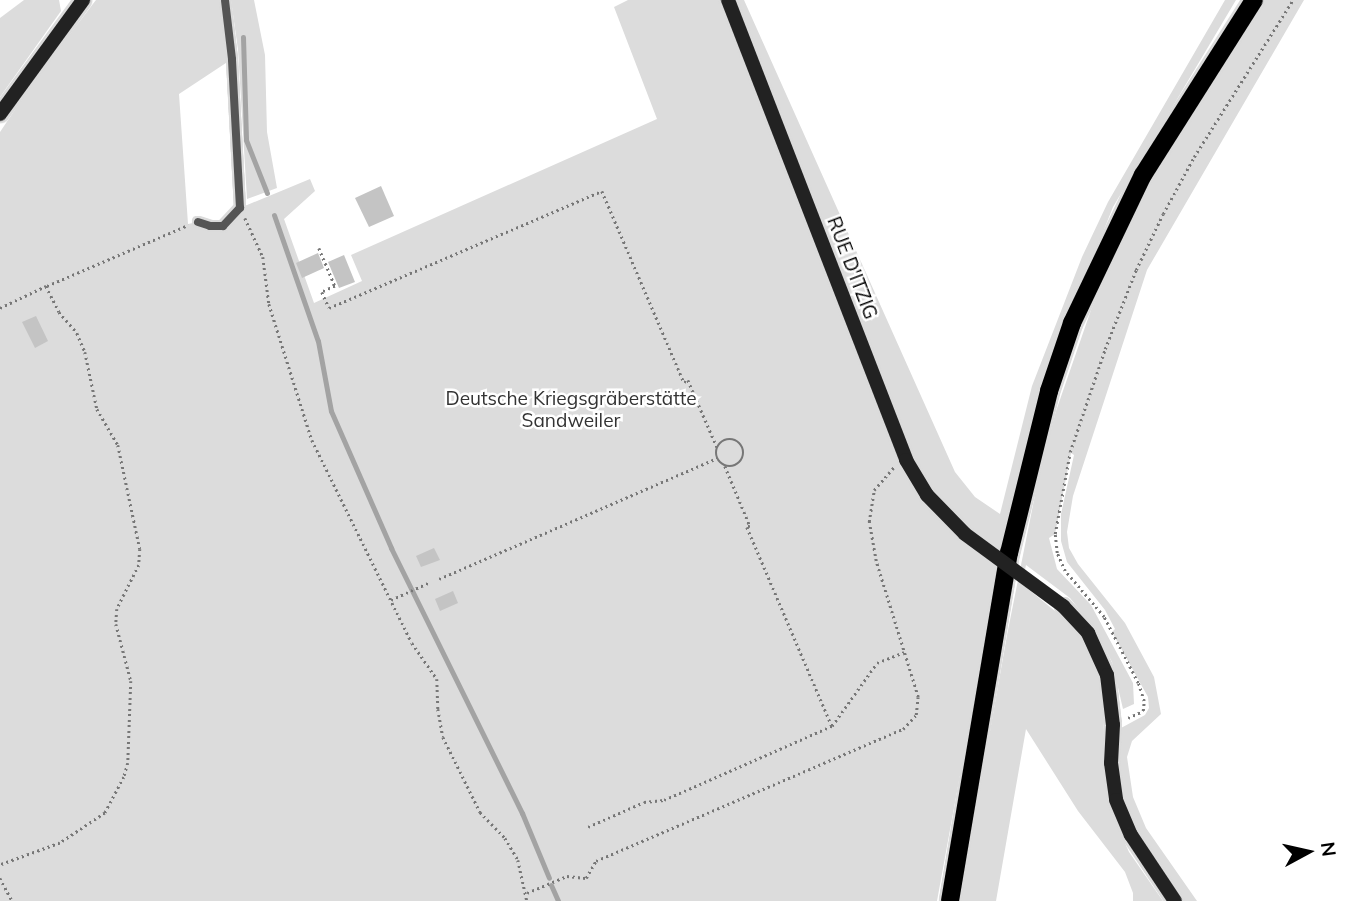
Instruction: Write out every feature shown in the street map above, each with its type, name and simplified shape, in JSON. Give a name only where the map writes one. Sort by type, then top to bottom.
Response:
[{"type":"main road","points":[[950,901],[1009,553],[1049,391],[1072,323],[1143,175],[1254,0]]},
{"type":"street","points":[[0,114],[83,0]]},
{"type":"street","name":"RUE D'ITZIG","points":[[728,0],[906,460],[926,495],[965,534],[1063,606],[1088,633],[1107,675],[1112,725]]},
{"type":"street","points":[[1112,725],[1111,763],[1116,800],[1131,835],[1175,901]]},
{"type":"lane","points":[[198,222],[223,226],[240,208],[232,60],[225,0]]},
{"type":"path","points":[[1112,725],[1143,711],[1144,701],[1126,656],[1104,617],[1065,571],[1057,553],[1055,534],[1070,453],[1105,349],[1136,270],[1163,214],[1194,157],[1293,0]]},
{"type":"path","points":[[319,248],[335,286],[321,292],[329,308],[602,191],[684,382],[688,380],[717,447],[717,458],[725,466],[750,526],[747,527],[832,726]]},
{"type":"path","points":[[240,208],[262,257],[269,304],[312,440],[412,643],[437,679],[443,737],[480,812],[505,838],[518,860],[527,901]]},
{"type":"path","points":[[0,308],[110,257],[198,222]]},
{"type":"path","points":[[0,865],[60,843],[105,813],[128,763],[131,681],[116,624],[117,609],[139,565],[140,549],[118,445],[97,409],[85,352],[77,333],[59,312],[46,286]]},
{"type":"path","points":[[717,447],[730,438],[743,447],[741,462],[725,466]]},
{"type":"path","points":[[439,579],[717,458]]},
{"type":"path","points":[[527,893],[567,876],[586,878],[596,861],[903,729],[916,715],[918,697],[876,561],[869,522],[874,490],[893,467],[906,460]]},
{"type":"path","points":[[391,600],[428,583]]},
{"type":"path","points":[[589,827],[644,802],[664,800],[832,726],[877,663],[904,652]]},
{"type":"path","points":[[0,878],[12,901]]},
{"type":"green space","points":[[24,0],[59,0],[61,11],[0,97],[0,18]]},
{"type":"green space","name":"Deutsche Kriegsgräberstätte Sandweiler","points":[[96,0],[225,0],[232,59],[179,94],[188,224],[198,222],[223,226],[240,208],[310,179],[315,191],[284,219],[314,303],[362,281],[351,255],[657,119],[614,7],[628,0],[744,0],[955,472],[975,497],[1000,514],[1032,386],[1082,257],[1108,202],[1225,0],[1236,0],[1113,207],[1041,388],[1005,529],[937,901],[0,901],[0,132],[37,77]]},
{"type":"green space","points":[[231,0],[254,0],[265,55],[267,132],[277,188],[247,199],[238,50]]},
{"type":"green space","points":[[1262,0],[1304,0],[1147,270],[1073,496],[1067,532],[1069,548],[1078,564],[1125,623],[1154,677],[1161,714],[1132,741],[1127,757],[1133,797],[1146,828],[1197,901],[1184,901],[1127,810],[1119,781],[1121,728],[1145,715],[1149,708],[1148,697],[1112,632],[1115,629],[1105,610],[1067,562],[1061,541],[1061,514],[1074,455],[1071,453],[1055,534],[1049,538],[1057,569],[1091,605],[1133,683],[1134,704],[1123,709],[1112,662],[1095,629],[1070,598],[1026,565],[1022,584],[1066,620],[1088,648],[1099,677],[1104,705],[1103,770],[1111,812],[1129,852],[1163,901],[1133,901],[1133,893],[1125,872],[1078,811],[1026,729],[996,901],[960,901],[1007,635],[1041,465],[1056,411],[1091,310],[1140,200]]},
{"type":"building","points":[[381,186],[394,216],[369,227],[355,198]]},
{"type":"building","points":[[318,253],[324,268],[302,278],[296,263]]},
{"type":"building","points":[[344,255],[355,282],[339,288],[328,262]]},
{"type":"building","points":[[36,316],[48,341],[35,348],[22,322]]},
{"type":"building","points":[[434,548],[440,560],[421,567],[416,556]]},
{"type":"building","points":[[453,591],[458,603],[440,611],[435,599]]},
{"type":"waterway","points":[[243,37],[246,140],[267,193]]},
{"type":"waterway","points":[[274,215],[318,341],[331,411],[391,548],[522,813],[549,878]]},
{"type":"waterway","points":[[551,885],[558,901]]}]
